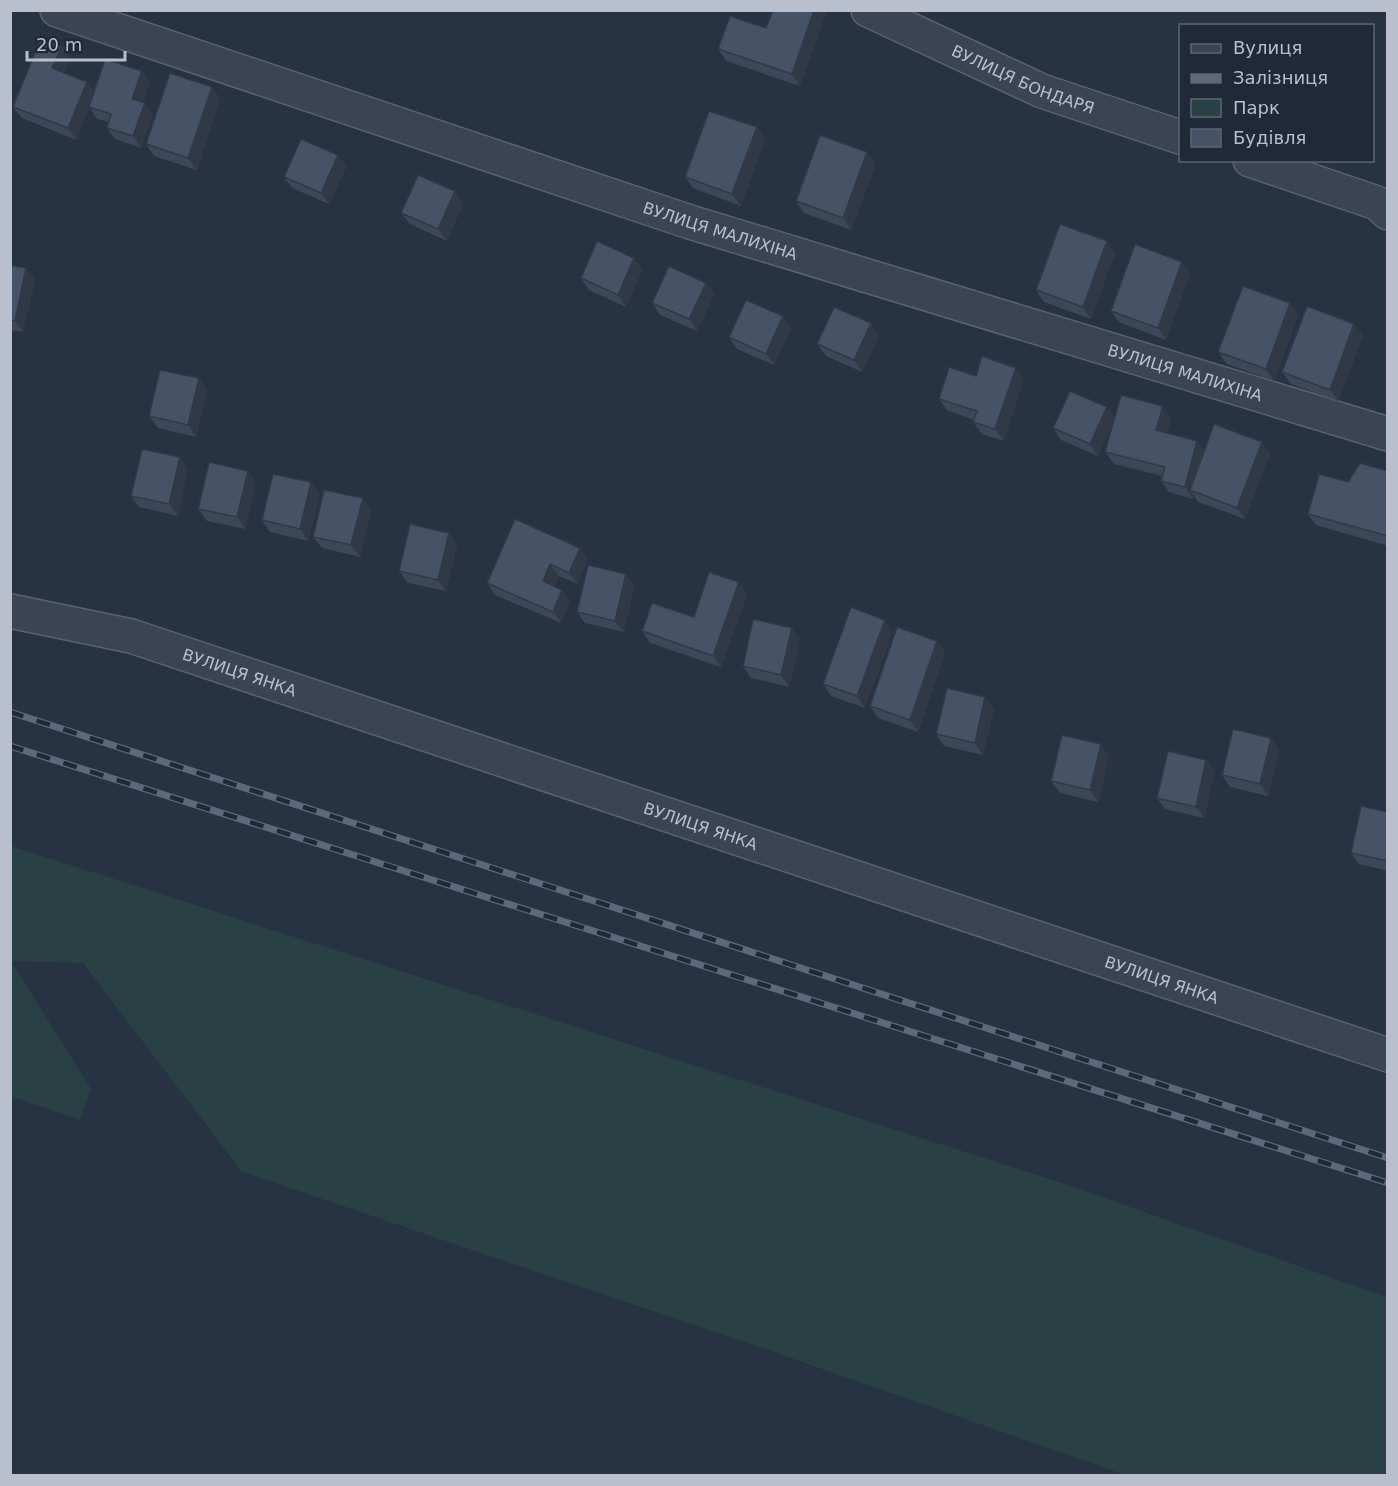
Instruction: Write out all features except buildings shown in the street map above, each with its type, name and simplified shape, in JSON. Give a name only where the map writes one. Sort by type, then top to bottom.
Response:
[{"type":"street","name":"ВУЛИЦЯ МАЛИХІНА","points":[[57,10],[690,222],[1388,434]]},
{"type":"street","name":"ВУЛИЦЯ БОНДАРЯ","points":[[868,10],[1042,91],[1179,137]]},
{"type":"street","points":[[1256,162],[1377,203],[1388,213]]},
{"type":"street","name":"ВУЛИЦЯ ЯНКА","points":[[10,611],[131,636],[1388,1055]]},
{"type":"green space","points":[[11,846],[1062,1183],[1387,1297],[1387,1475],[1125,1475],[759,1347],[242,1172],[83,963],[11,961]]},
{"type":"green space","points":[[11,961],[91,1089],[80,1120],[11,1096]]},
{"type":"railway","points":[[10,712],[1388,1158]]},
{"type":"railway","points":[[10,746],[1388,1183]]}]
